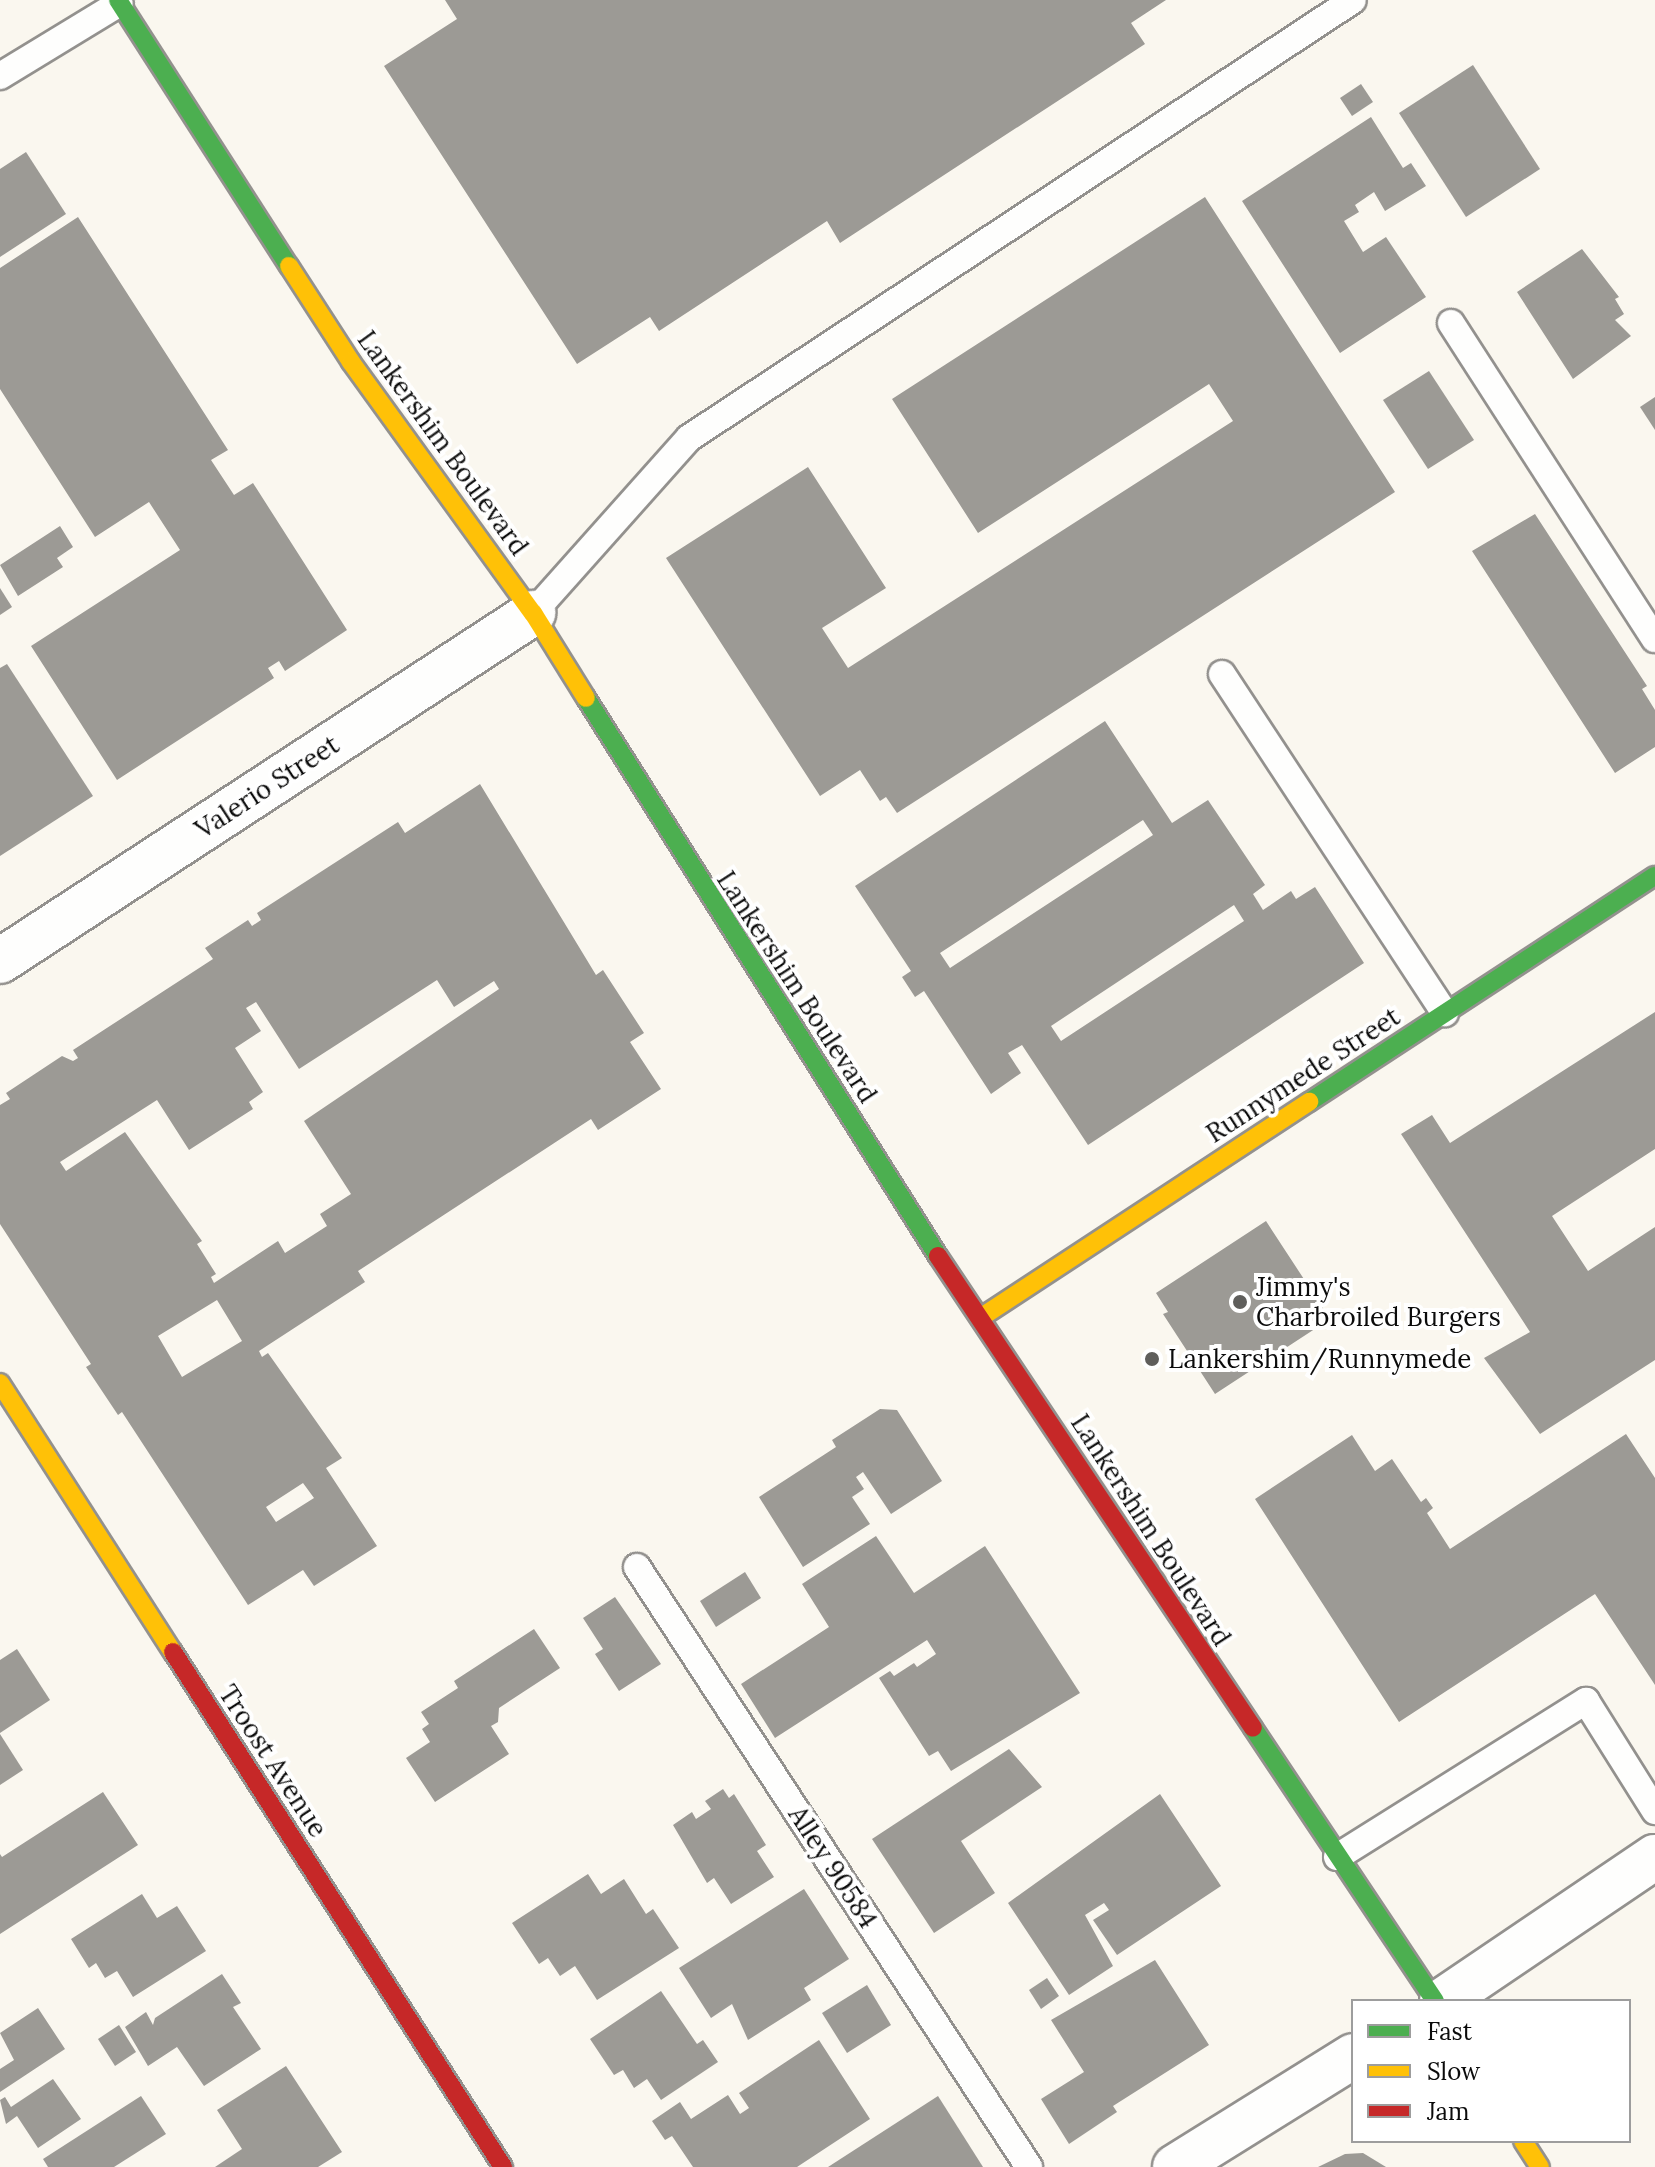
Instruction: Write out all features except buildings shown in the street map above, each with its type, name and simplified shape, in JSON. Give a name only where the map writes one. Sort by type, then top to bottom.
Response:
[{"type":"main road","name":"Lankershim Boulevard","points":[[119,2],[351,362],[533,613],[739,946],[980,1318],[1434,1999]]},
{"type":"main road","name":"Runnymede Street","points":[[980,1318],[1655,876]]},
{"type":"main road","name":"Troost Avenue","points":[[0,1383],[503,2167]]},
{"type":"main road","points":[[1524,2143],[1540,2167]]},
{"type":"street","name":"Valerio Street","points":[[0,961],[533,613]]},
{"type":"street","points":[[1445,1999],[1655,1857]]},
{"type":"street","points":[[1175,2167],[1351,2057]]},
{"type":"lane","points":[[533,613],[622,509],[689,438],[1353,0]]},
{"type":"lane","points":[[0,76],[119,2]]},
{"type":"lane","points":[[1451,323],[1655,639]]},
{"type":"lane","points":[[1222,674],[1445,1013]]},
{"type":"lane","name":"Alley 90584","points":[[637,1567],[1029,2167]]},
{"type":"lane","points":[[1337,1857],[1586,1701],[1655,1811]]},
{"type":"traffic: fast","points":[[118,0],[289,266]]},
{"type":"traffic: fast","points":[[586,698],[938,1256]]},
{"type":"traffic: fast","points":[[1309,1102],[1655,876]]},
{"type":"traffic: fast","points":[[1253,1728],[1434,1999]]},
{"type":"traffic: slow","points":[[289,266],[351,362],[533,613],[586,698]]},
{"type":"traffic: slow","points":[[980,1318],[1309,1102]]},
{"type":"traffic: slow","points":[[0,1383],[173,1652]]},
{"type":"traffic: slow","points":[[1524,2143],[1540,2167]]},
{"type":"traffic: jam","points":[[938,1256],[1253,1728]]},
{"type":"traffic: jam","points":[[173,1652],[503,2167]]},
{"type":"place","name":"Jimmy's Charbroiled Burgers","points":[[1240,1302]]},
{"type":"place","name":"Lankershim/Runnymede","points":[[1152,1359]]}]
